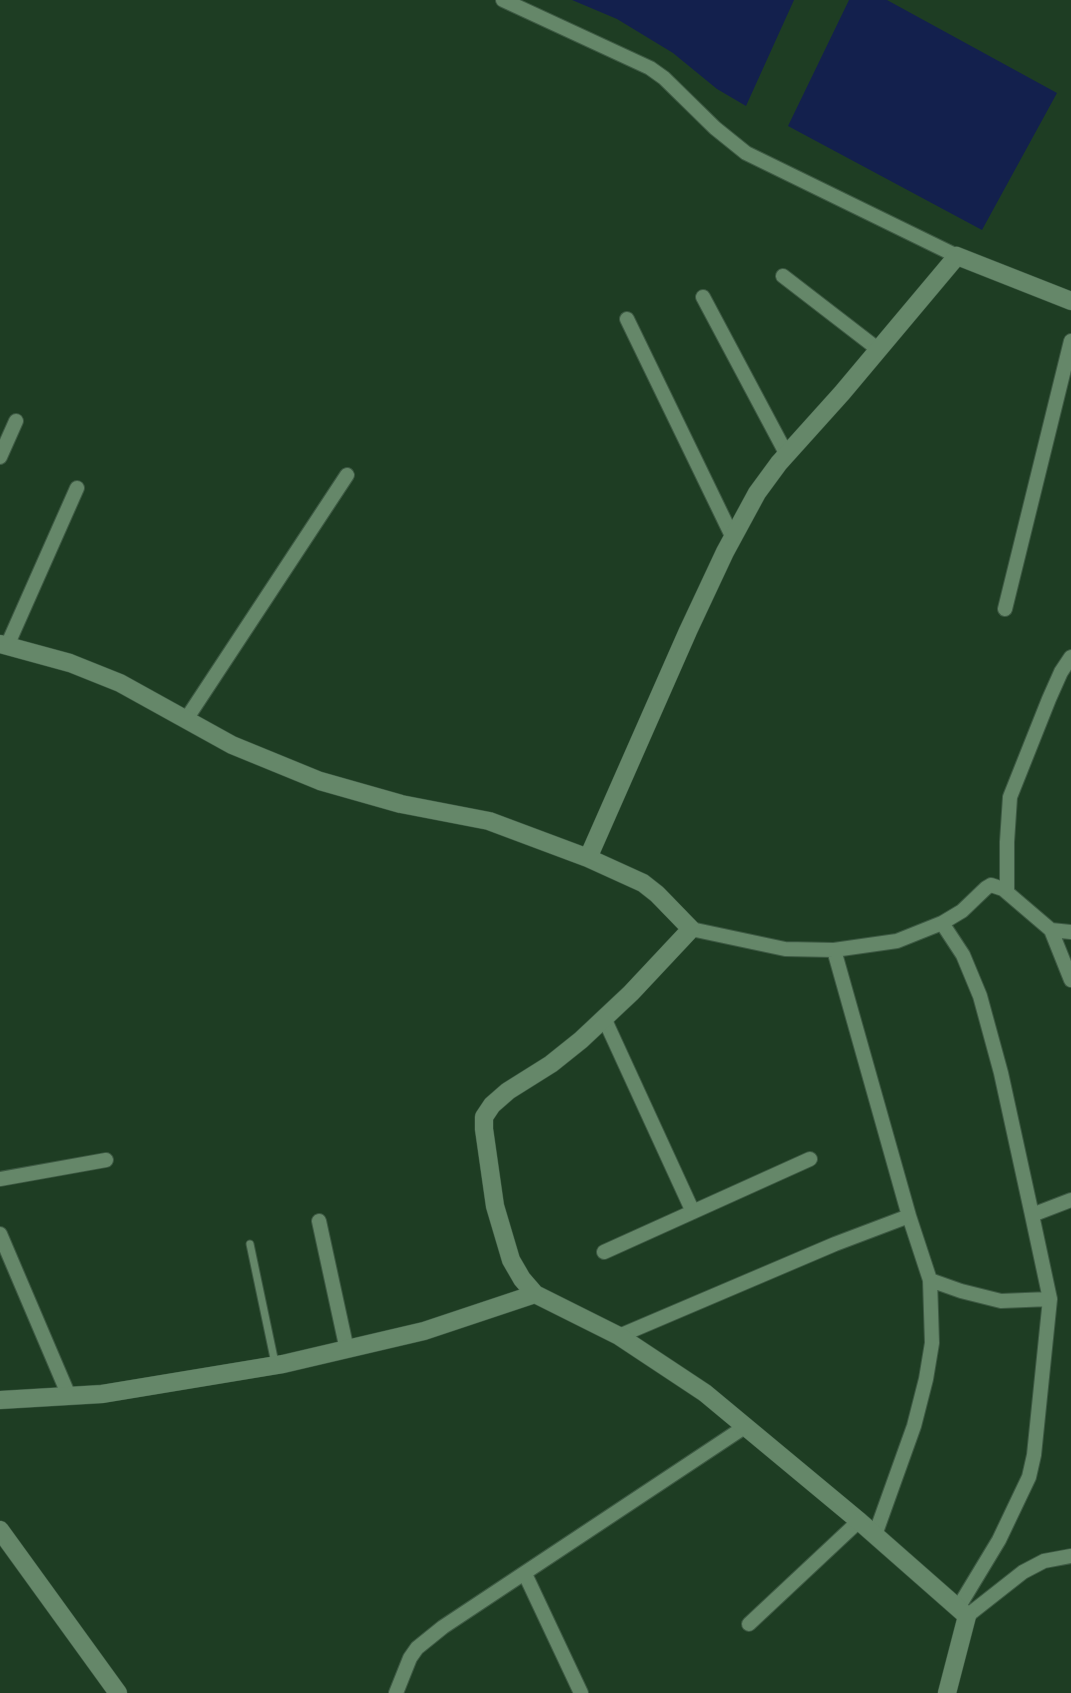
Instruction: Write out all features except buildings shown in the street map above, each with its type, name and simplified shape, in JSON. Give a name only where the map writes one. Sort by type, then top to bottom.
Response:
[{"type":"street","points":[[503,0],[650,68],[746,153],[957,256],[1071,301]]},
{"type":"street","points":[[588,858],[688,631],[757,493],[957,256]]},
{"type":"street","points":[[783,276],[879,350]]},
{"type":"street","points":[[703,297],[787,455]]},
{"type":"street","points":[[627,319],[733,538]]},
{"type":"street","points":[[1004,608],[1071,341]]},
{"type":"street","points":[[0,457],[16,421]]},
{"type":"street","points":[[187,718],[347,475]]},
{"type":"street","points":[[78,488],[4,645],[93,671],[120,682],[232,745],[320,781],[401,804],[489,821],[588,858],[643,883],[691,929],[785,949],[834,950],[897,941],[942,923],[962,911],[986,888],[997,886],[1051,930],[1071,980]]},
{"type":"street","points":[[1007,892],[1010,797],[1049,699],[1071,657]]},
{"type":"street","points":[[942,923],[963,955],[980,996],[1001,1073],[1050,1299],[1034,1455],[1029,1477],[962,1612],[947,1693]]},
{"type":"street","points":[[691,929],[604,1018],[551,1064],[508,1091],[492,1105],[484,1117],[485,1142],[501,1227],[511,1260],[522,1279],[536,1294],[619,1336],[705,1393],[859,1521],[962,1612]]},
{"type":"street","points":[[1051,930],[1071,932]]},
{"type":"street","points":[[834,950],[909,1216],[930,1280],[932,1343],[926,1379],[914,1426],[875,1535]]},
{"type":"street","points":[[604,1018],[693,1212]]},
{"type":"street","points":[[604,1252],[810,1159]]},
{"type":"street","points":[[0,1179],[106,1160]]},
{"type":"street","points":[[1032,1215],[1071,1200]]},
{"type":"street","points":[[619,1336],[835,1244],[909,1216]]},
{"type":"street","points":[[319,1221],[347,1350]]},
{"type":"street","points":[[0,1234],[69,1396]]},
{"type":"street","points":[[930,1280],[961,1292],[1001,1301],[1050,1299]]},
{"type":"street","points":[[0,1400],[116,1392],[275,1365],[424,1331],[536,1294]]},
{"type":"street","points":[[396,1693],[403,1671],[417,1648],[443,1627],[747,1426]]},
{"type":"street","points":[[749,1624],[859,1521]]},
{"type":"street","points":[[0,1530],[118,1693]]},
{"type":"street","points":[[962,1612],[1044,1561],[1071,1556]]},
{"type":"street","points":[[525,1574],[581,1693]]},
{"type":"lane","points":[[250,1244],[275,1365]]},
{"type":"water","points":[[572,0],[794,0],[746,106],[717,89],[673,53],[617,19]]},
{"type":"water","points":[[849,0],[887,0],[1057,93],[982,230],[788,126]]}]
